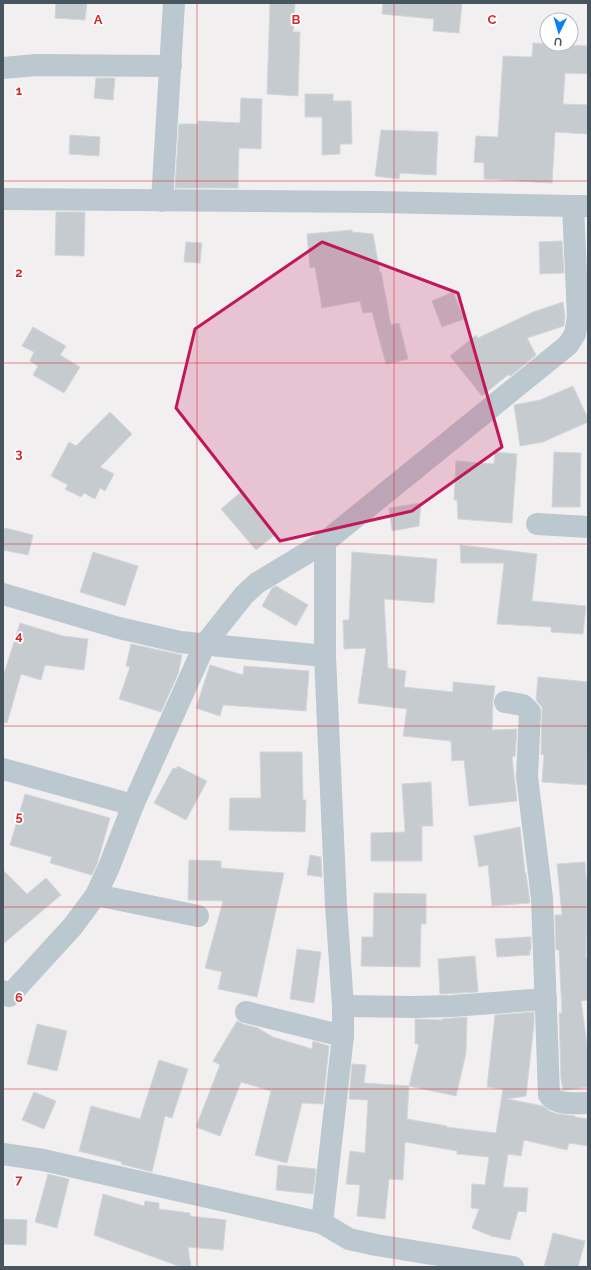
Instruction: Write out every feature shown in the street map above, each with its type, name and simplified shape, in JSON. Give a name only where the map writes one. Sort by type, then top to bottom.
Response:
[{"type":"street","points":[[162,201],[174,3]]},
{"type":"street","points":[[3,68],[36,65],[171,66]]},
{"type":"street","points":[[3,199],[378,202],[580,206],[578,317],[575,334],[568,345],[325,542],[258,583],[244,595],[205,644],[133,805],[109,867],[96,895],[72,926],[5,996]]},
{"type":"street","points":[[537,524],[588,527]]},
{"type":"street","points":[[322,1223],[343,1036],[343,1006],[335,897],[325,656],[325,542]]},
{"type":"street","points":[[3,594],[119,628],[180,642],[325,656]]},
{"type":"street","points":[[505,702],[524,705],[530,712],[527,777],[542,898],[549,1095],[553,1100],[561,1102],[588,1103]]},
{"type":"street","points":[[3,769],[133,805]]},
{"type":"street","points":[[96,895],[198,916]]},
{"type":"street","points":[[343,1006],[452,1006],[546,999]]},
{"type":"street","points":[[246,1012],[343,1036]]},
{"type":"street","points":[[3,1154],[43,1160],[322,1223],[349,1239],[376,1245],[512,1267]]},
{"type":"highlighted area","points":[[322,242],[458,293],[502,447],[412,511],[280,541],[176,408],[195,329]]},
{"type":"building","points":[[56,3],[87,3],[85,20],[55,18]]},
{"type":"building","points":[[270,3],[295,3],[293,32],[300,32],[298,96],[267,94]]},
{"type":"building","points":[[383,3],[462,3],[459,33],[433,31],[434,19],[382,14]]},
{"type":"building","points":[[533,43],[539,43],[539,52],[579,52],[579,46],[588,46],[588,74],[565,73],[563,104],[588,105],[588,134],[555,132],[552,183],[484,179],[484,163],[474,162],[476,136],[498,137],[503,56],[532,57]]},
{"type":"building","points":[[96,78],[115,78],[113,100],[94,98]]},
{"type":"building","points":[[305,94],[333,94],[333,101],[351,101],[352,144],[340,144],[340,154],[322,155],[322,117],[305,117]]},
{"type":"building","points":[[241,98],[262,99],[261,149],[239,148],[238,188],[175,188],[179,124],[198,124],[198,121],[240,123]]},
{"type":"building","points":[[381,130],[438,132],[436,175],[400,173],[399,179],[375,176]]},
{"type":"building","points":[[70,135],[100,137],[99,156],[69,154]]},
{"type":"building","points":[[56,212],[85,212],[84,256],[55,255]]},
{"type":"building","points":[[352,230],[352,232],[373,234],[391,325],[399,323],[408,359],[386,364],[372,312],[363,313],[360,301],[322,308],[315,267],[310,268],[307,234]]},
{"type":"building","points":[[562,241],[564,273],[540,274],[539,242]]},
{"type":"building","points":[[186,242],[202,243],[200,263],[184,262]]},
{"type":"building","points":[[453,292],[464,319],[442,327],[432,301]]},
{"type":"building","points":[[563,302],[565,316],[564,326],[527,338],[536,355],[512,375],[509,376],[509,374],[482,396],[450,356],[476,335],[478,338],[533,312]]},
{"type":"building","points":[[33,327],[66,346],[60,355],[80,367],[64,393],[33,375],[38,366],[30,361],[34,352],[22,346]]},
{"type":"building","points":[[573,386],[588,422],[543,442],[520,446],[514,405],[540,400]]},
{"type":"building","points":[[110,412],[132,434],[100,467],[114,474],[105,491],[100,488],[95,499],[84,493],[81,497],[65,489],[68,485],[51,476],[69,442],[76,446]]},
{"type":"building","points":[[495,452],[517,454],[512,523],[458,519],[457,500],[454,500],[456,461],[494,464]]},
{"type":"building","points":[[554,452],[581,453],[580,507],[552,507]]},
{"type":"building","points":[[241,492],[276,534],[256,550],[221,509]]},
{"type":"building","points":[[421,503],[419,526],[392,531],[389,508]]},
{"type":"building","points":[[5,528],[33,535],[28,555],[3,550]]},
{"type":"building","points":[[460,545],[537,554],[532,601],[586,606],[583,634],[551,632],[551,627],[497,624],[504,563],[461,563]]},
{"type":"building","points":[[93,552],[138,566],[125,606],[80,592]]},
{"type":"building","points":[[352,552],[437,559],[434,603],[384,599],[388,668],[406,671],[404,687],[453,692],[453,682],[495,686],[492,730],[517,729],[515,756],[512,757],[517,801],[469,806],[464,760],[452,761],[451,741],[403,736],[407,709],[358,703],[366,648],[344,649],[343,620],[349,620]]},
{"type":"building","points":[[276,586],[308,605],[296,626],[262,606],[272,588]]},
{"type":"building","points":[[20,623],[63,636],[88,639],[84,670],[45,665],[41,680],[21,674],[7,723],[3,722],[3,677]]},
{"type":"building","points":[[131,644],[182,655],[178,674],[161,712],[119,699],[130,667],[126,666]]},
{"type":"building","points":[[210,665],[243,675],[244,666],[309,671],[306,711],[223,705],[220,716],[196,708]]},
{"type":"building","points":[[538,677],[588,682],[587,785],[542,782],[544,754],[541,755],[542,707],[536,700]]},
{"type":"building","points":[[260,752],[302,752],[303,800],[306,800],[305,832],[229,830],[230,798],[261,798]]},
{"type":"building","points":[[177,766],[207,781],[186,820],[154,803],[173,768],[177,769]]},
{"type":"building","points":[[431,782],[433,826],[422,826],[422,861],[371,861],[371,833],[405,832],[402,784]]},
{"type":"building","points":[[25,794],[110,818],[97,864],[92,875],[50,863],[52,857],[10,845]]},
{"type":"building","points":[[520,827],[530,903],[492,906],[488,865],[479,867],[474,836]]},
{"type":"building","points":[[310,855],[321,857],[322,877],[307,875]]},
{"type":"building","points":[[189,860],[221,861],[221,868],[284,873],[257,997],[218,989],[222,972],[205,968],[223,901],[188,900]]},
{"type":"building","points":[[585,862],[587,890],[586,958],[588,958],[588,1000],[581,1001],[588,1051],[588,1087],[563,1090],[561,1079],[559,1013],[562,1013],[559,950],[556,950],[555,918],[555,915],[562,915],[557,864]]},
{"type":"building","points":[[3,870],[27,894],[46,878],[61,895],[3,944]]},
{"type":"building","points":[[374,893],[426,894],[426,924],[421,924],[420,967],[361,966],[362,937],[373,937]]},
{"type":"building","points":[[531,937],[530,955],[497,957],[495,939]]},
{"type":"building","points":[[297,949],[321,952],[314,1003],[290,999]]},
{"type":"building","points":[[475,956],[478,992],[440,994],[438,959]]},
{"type":"building","points":[[534,1012],[526,1096],[507,1099],[543,1106],[551,1112],[558,1114],[588,1119],[588,1146],[569,1143],[567,1150],[524,1140],[521,1156],[508,1154],[503,1187],[528,1188],[526,1212],[518,1211],[510,1240],[491,1236],[472,1228],[479,1209],[471,1208],[472,1184],[485,1185],[489,1157],[457,1154],[457,1151],[405,1142],[403,1180],[389,1179],[385,1219],[357,1216],[360,1185],[346,1184],[350,1151],[365,1153],[368,1100],[349,1099],[352,1064],[366,1065],[364,1083],[409,1086],[407,1119],[447,1126],[446,1127],[496,1133],[503,1089],[487,1087],[495,1015]]},
{"type":"building","points":[[467,1017],[466,1053],[456,1096],[409,1086],[419,1044],[415,1044],[415,1019],[443,1020],[442,1019]]},
{"type":"building","points":[[237,1021],[258,1028],[273,1037],[312,1049],[313,1041],[329,1046],[323,1104],[302,1103],[287,1163],[255,1155],[271,1091],[241,1082],[220,1136],[196,1127],[220,1065],[213,1061]]},
{"type":"building","points":[[37,1024],[67,1031],[57,1071],[27,1064]]},
{"type":"building","points":[[159,1060],[188,1069],[172,1118],[165,1116],[152,1172],[121,1164],[122,1162],[79,1151],[91,1106],[140,1119]]},
{"type":"building","points":[[34,1092],[56,1101],[44,1129],[22,1120]]},
{"type":"building","points":[[278,1165],[316,1169],[313,1194],[276,1190]]},
{"type":"building","points":[[48,1174],[69,1179],[57,1228],[35,1222]]},
{"type":"building","points":[[103,1194],[144,1206],[145,1201],[159,1203],[159,1209],[190,1213],[190,1216],[226,1220],[223,1250],[188,1247],[191,1267],[181,1267],[94,1235]]},
{"type":"building","points":[[3,1219],[27,1220],[26,1245],[3,1244]]},
{"type":"building","points":[[553,1233],[585,1241],[578,1267],[544,1267]]}]
